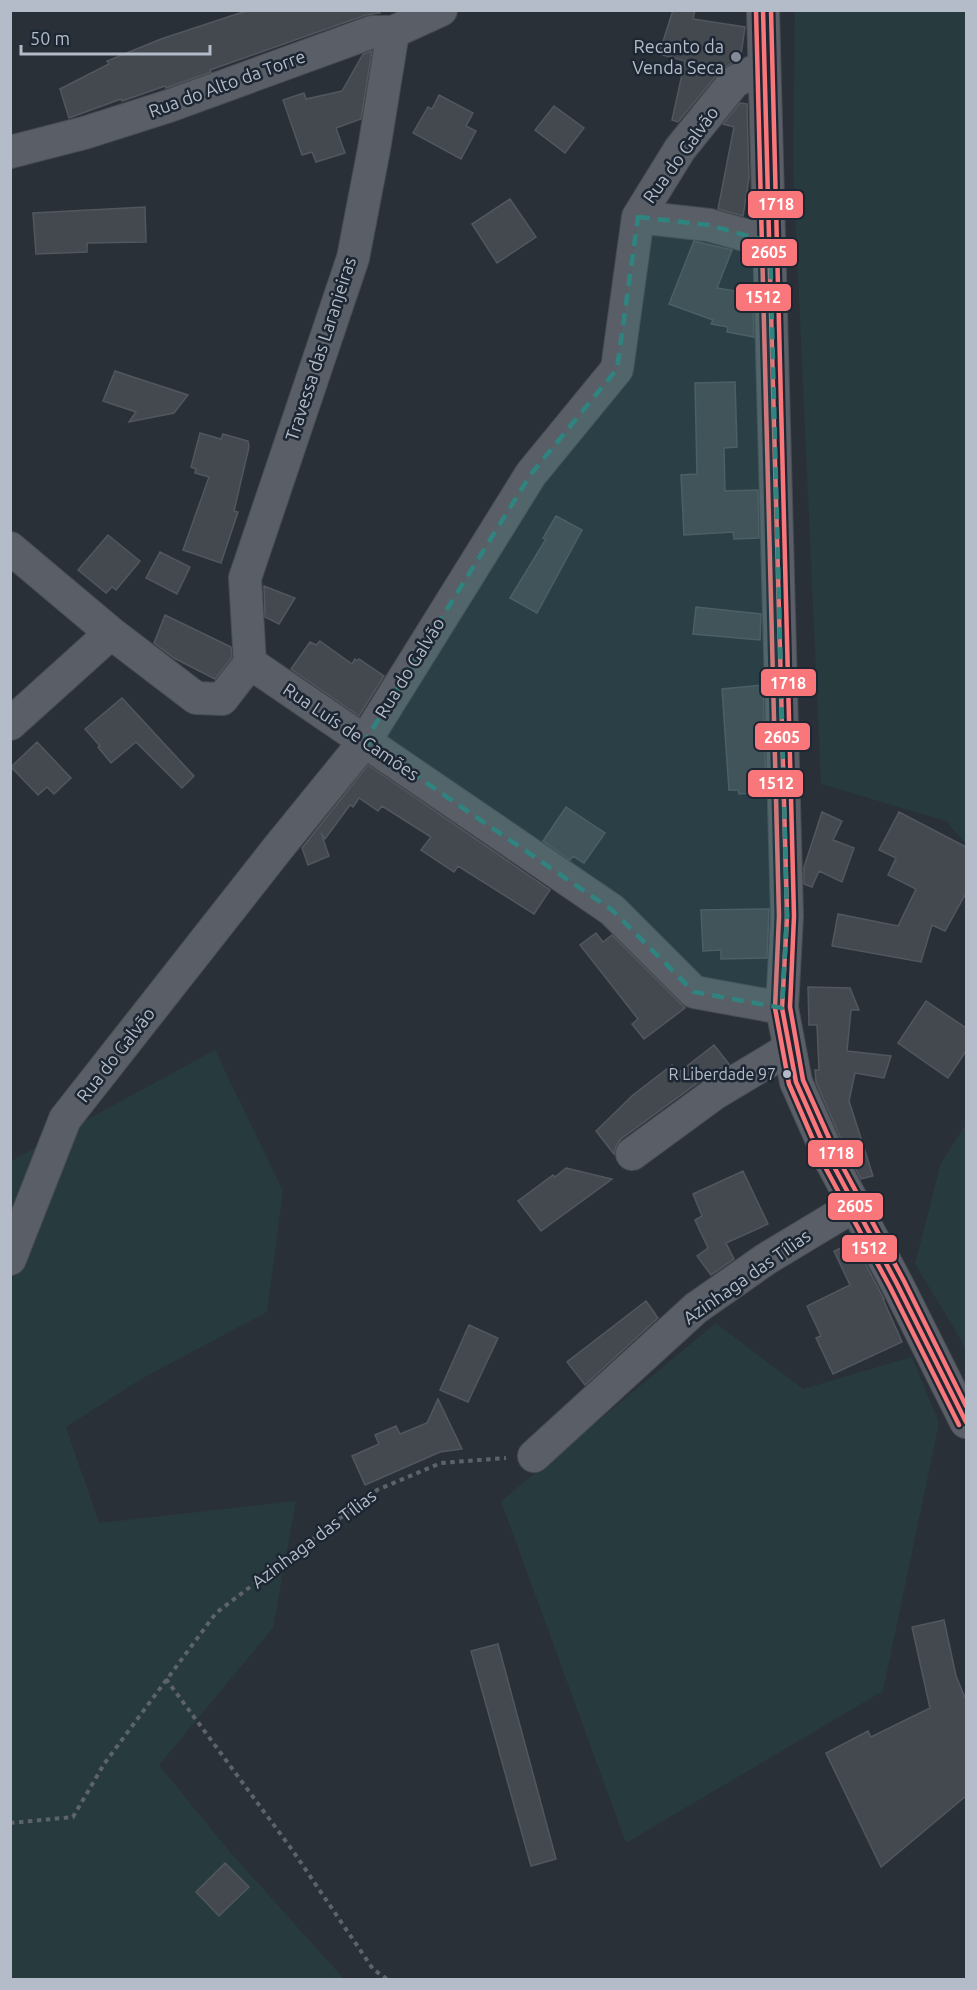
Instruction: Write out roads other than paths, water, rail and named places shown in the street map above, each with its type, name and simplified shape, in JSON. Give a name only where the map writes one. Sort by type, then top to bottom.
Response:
[{"type":"street","name":"Rua do Alto da Torre","points":[[10,152],[84,133],[169,106],[372,32],[393,32],[441,10]]},
{"type":"street","points":[[763,10],[787,916],[782,1008],[796,1082],[831,1161],[897,1284],[966,1422]]},
{"type":"street","name":"Travessa das Laranjeiras","points":[[250,663],[245,578],[353,258],[393,32]]},
{"type":"street","name":"Rua do Galvão","points":[[10,1259],[65,1119],[365,741],[531,474],[617,369],[638,217],[680,149],[734,82],[764,66]]},
{"type":"street","points":[[638,217],[709,225],[770,242]]},
{"type":"street","points":[[10,548],[111,633],[196,698],[222,699],[250,663]]},
{"type":"street","points":[[10,724],[111,633]]},
{"type":"street","name":"Rua Luís de Camões","points":[[250,663],[612,910],[693,992],[782,1008]]},
{"type":"street","points":[[632,1154],[714,1094],[789,1049]]},
{"type":"street","name":"Azinhaga das Tílias","points":[[534,1456],[696,1308],[766,1259],[854,1206]]},
{"type":"place","name":"Recanto da Venda Seca","points":[[736,57]]},
{"type":"place","name":"R Liberdade 97","points":[[787,1074]]}]
